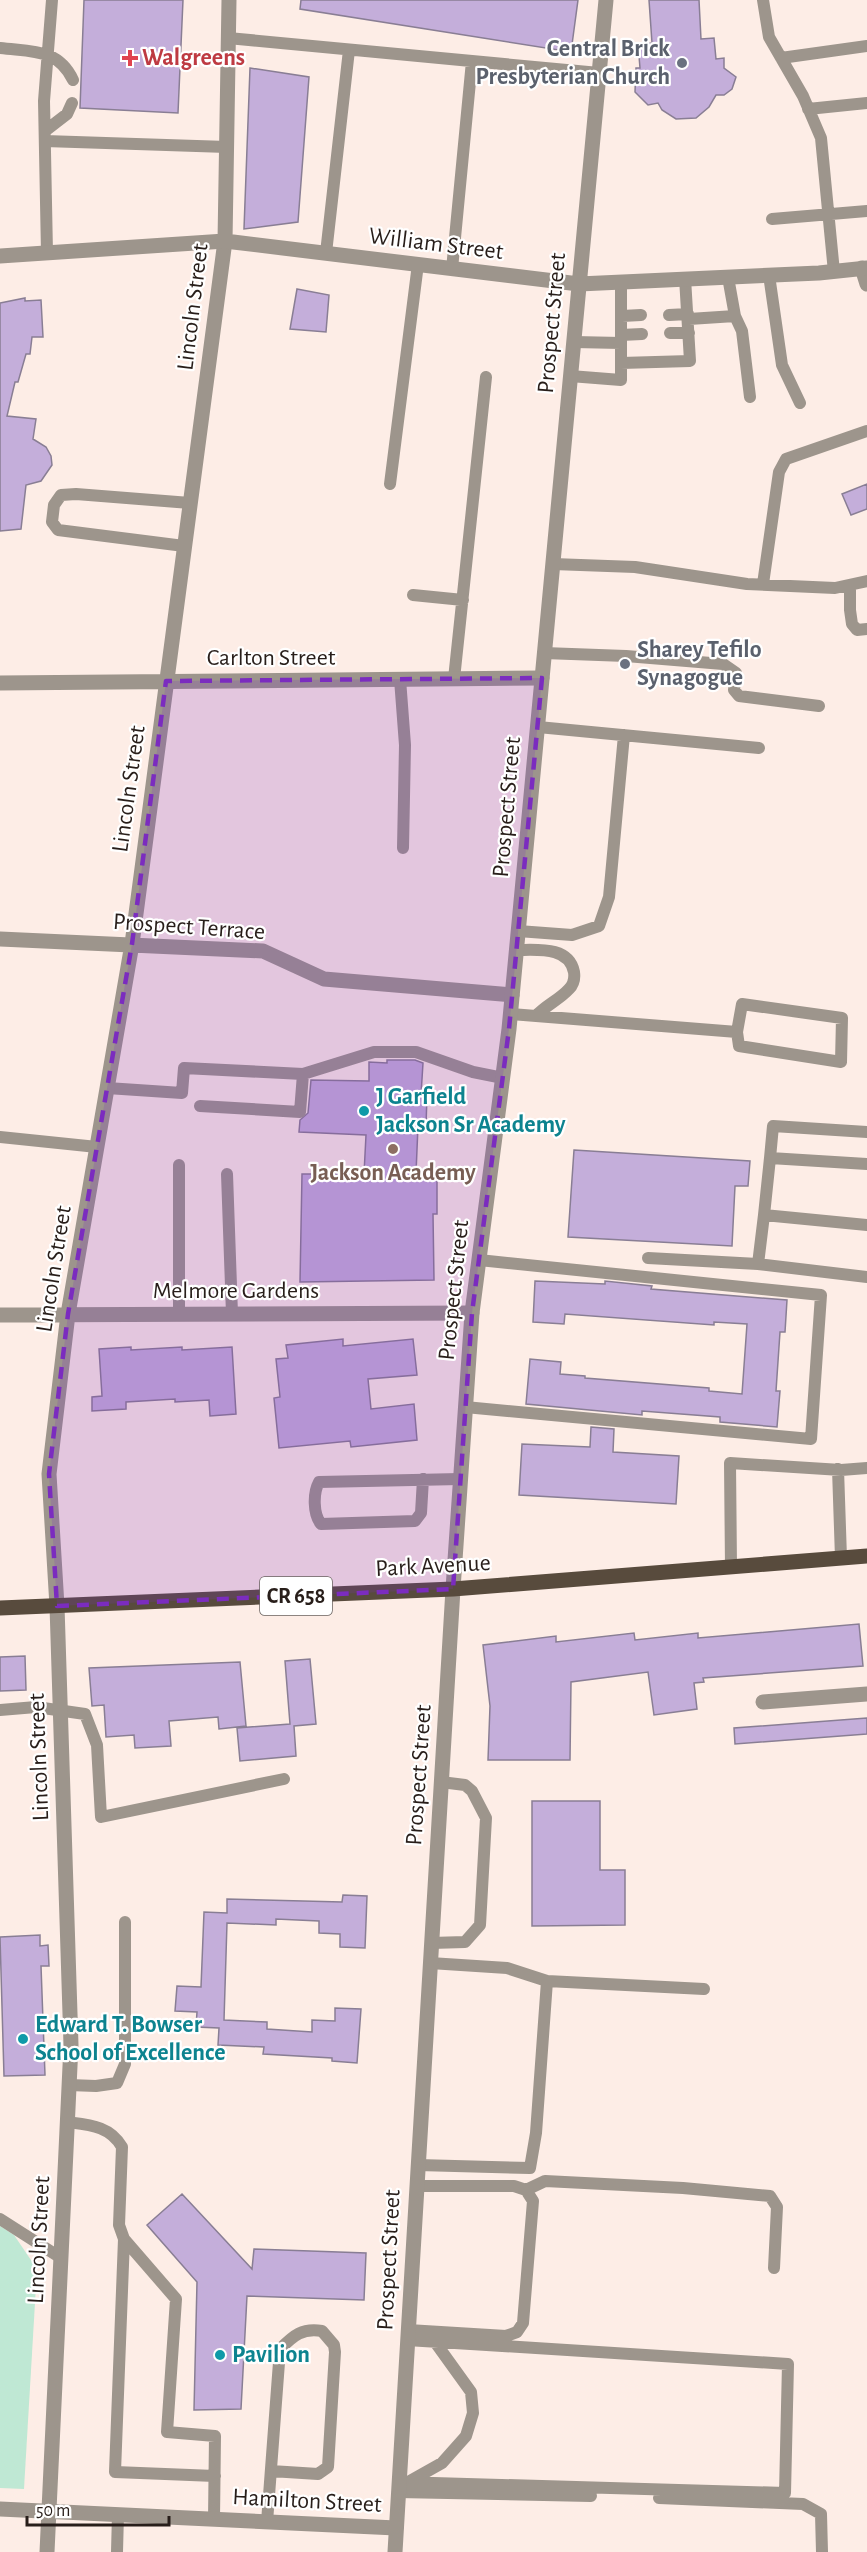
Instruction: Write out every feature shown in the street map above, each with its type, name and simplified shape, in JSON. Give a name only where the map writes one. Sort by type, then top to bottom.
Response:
[{"type":"main road","name":"Park Avenue","points":[[0,1608],[453,1589],[867,1556]]},
{"type":"street","name":"Lincoln Street","points":[[47,2552],[71,2045],[57,1606],[49,1474],[68,1314],[132,944],[225,241],[229,0]]},
{"type":"street","name":"Prospect Street","points":[[395,2552],[402,2485],[407,2335],[472,1313],[511,1014],[606,0]]},
{"type":"street","name":"William Street","points":[[0,256],[225,241],[579,284],[834,272],[865,268]]},
{"type":"street","points":[[865,268],[867,284]]},
{"type":"street","name":"Carlton Street","points":[[0,683],[542,678]]},
{"type":"street","name":"Prospect Terrace","points":[[0,939],[264,951],[324,979],[512,995]]},
{"type":"street","name":"Melmore Gardens","points":[[0,1315],[472,1313]]},
{"type":"street","points":[[763,1702],[867,1694]]},
{"type":"street","name":"Hamilton Street","points":[[0,2509],[396,2528]]},
{"type":"lane","points":[[47,253],[45,136],[52,0]]},
{"type":"lane","points":[[763,0],[769,37],[821,138],[834,272]]},
{"type":"lane","points":[[228,38],[599,73]]},
{"type":"lane","points":[[781,58],[867,46]]},
{"type":"lane","points":[[0,48],[48,54],[61,61],[74,80]]},
{"type":"lane","points":[[326,253],[349,50]]},
{"type":"lane","points":[[452,269],[472,61]]},
{"type":"lane","points":[[808,109],[867,103]]},
{"type":"lane","points":[[45,136],[67,114],[72,104]]},
{"type":"lane","points":[[45,136],[227,147]]},
{"type":"lane","points":[[772,219],[867,211]]},
{"type":"lane","points":[[390,484],[418,264]]},
{"type":"lane","points":[[769,275],[782,365],[800,403]]},
{"type":"lane","points":[[728,277],[735,316],[742,331],[750,397]]},
{"type":"lane","points":[[621,363],[690,361],[685,278]]},
{"type":"lane","points":[[570,376],[621,380],[621,282]]},
{"type":"lane","points":[[622,316],[641,315]]},
{"type":"lane","points":[[669,315],[735,316]]},
{"type":"lane","points":[[670,333],[689,333]]},
{"type":"lane","points":[[574,342],[621,339],[642,334]]},
{"type":"lane","points":[[454,679],[486,377]]},
{"type":"lane","points":[[763,584],[779,472],[786,459],[867,431]]},
{"type":"lane","points":[[184,546],[58,530],[52,522],[54,505],[61,495],[76,494],[190,503]]},
{"type":"lane","points":[[553,564],[635,567],[701,575],[729,582],[835,588],[867,581]]},
{"type":"lane","points":[[850,586],[852,624],[857,630],[867,629]]},
{"type":"lane","points":[[413,595],[463,600]]},
{"type":"lane","points":[[544,653],[626,656],[723,664],[736,673],[734,690],[739,696],[819,705]]},
{"type":"lane","points":[[400,679],[405,745],[404,848]]},
{"type":"lane","points":[[538,727],[759,748]]},
{"type":"lane","points":[[518,931],[572,935],[599,926],[609,897],[624,735]]},
{"type":"lane","points":[[517,950],[548,950],[562,955],[572,964],[575,979],[572,987],[547,1004],[536,1016]]},
{"type":"lane","points":[[741,1004],[842,1018],[841,1062],[738,1046],[737,1032],[741,1004]]},
{"type":"lane","points":[[511,1014],[737,1032]]},
{"type":"lane","points":[[107,1088],[183,1093],[184,1068],[303,1074],[374,1052],[416,1052],[472,1072],[503,1078]]},
{"type":"lane","points":[[200,1106],[300,1112],[303,1074]]},
{"type":"lane","points":[[758,1264],[773,1126],[867,1132]]},
{"type":"lane","points":[[0,1137],[97,1147]]},
{"type":"lane","points":[[770,1158],[867,1164]]},
{"type":"lane","points":[[179,1165],[179,1314]]},
{"type":"lane","points":[[227,1174],[232,1314]]},
{"type":"lane","points":[[764,1215],[867,1225]]},
{"type":"lane","points":[[648,1257],[758,1264],[867,1277]]},
{"type":"lane","points":[[465,1407],[811,1439],[821,1295],[479,1260]]},
{"type":"lane","points":[[731,1567],[730,1463],[838,1470],[867,1468]]},
{"type":"lane","points":[[838,1470],[841,1558]]},
{"type":"lane","points":[[423,1479],[421,1513],[415,1521],[321,1524],[316,1518],[315,1489],[319,1482],[423,1479],[460,1479]]},
{"type":"lane","points":[[0,1710],[36,1707],[85,1714],[97,1745],[101,1817],[284,1779]]},
{"type":"lane","points":[[431,1943],[465,1942],[480,1925],[486,1818],[472,1791],[465,1785],[441,1782]]},
{"type":"lane","points":[[69,2085],[117,2084],[125,2064],[125,1922]]},
{"type":"lane","points":[[430,1963],[507,1968],[547,1981],[704,1989]]},
{"type":"lane","points":[[418,2165],[530,2168],[536,2133],[547,1981]]},
{"type":"lane","points":[[68,2122],[105,2129],[116,2137],[122,2147],[118,2225],[124,2239],[176,2299],[167,2432],[215,2436],[214,2519]]},
{"type":"lane","points":[[526,2190],[545,2181],[770,2196],[777,2207],[774,2268]]},
{"type":"lane","points":[[407,2335],[506,2336],[517,2332],[523,2323],[533,2201],[526,2190],[514,2186],[416,2186]]},
{"type":"lane","points":[[0,2219],[61,2258]]},
{"type":"lane","points":[[124,2239],[115,2472],[215,2476]]},
{"type":"lane","points":[[267,2522],[280,2349],[294,2334],[308,2329],[322,2331],[334,2345],[335,2352],[327,2467],[318,2474],[271,2471]]},
{"type":"lane","points":[[402,2485],[785,2493],[788,2364],[435,2342],[407,2335]]},
{"type":"lane","points":[[402,2485],[442,2463],[466,2436],[473,2414],[471,2392],[435,2342]]},
{"type":"lane","points":[[402,2485],[798,2503],[814,2508],[821,2514],[822,2552]]},
{"type":"lane","points":[[117,2552],[118,2514]]},
{"type":"highlighted area","points":[[542,678],[509,1029],[472,1313],[453,1589],[57,1606],[49,1474],[68,1314],[132,944],[166,681]]},
{"type":"green space","points":[[0,2226],[14,2235],[37,2269],[24,2489],[0,2488]]},
{"type":"building","points":[[84,0],[183,0],[178,113],[80,108]]},
{"type":"building","points":[[301,0],[578,0],[571,52],[300,9]]},
{"type":"building","name":"Central Brick Presbyterian Church","points":[[649,0],[699,0],[701,39],[714,38],[716,59],[724,58],[724,68],[736,77],[732,89],[724,95],[716,95],[709,107],[696,118],[676,119],[662,110],[658,103],[648,105],[635,92],[636,68],[640,68],[638,44],[652,43]]},
{"type":"building","points":[[250,68],[309,77],[298,222],[244,229]]},
{"type":"building","points":[[297,289],[329,295],[326,332],[290,329]]},
{"type":"building","points":[[25,298],[25,301],[41,300],[43,337],[32,337],[30,354],[26,354],[18,382],[15,382],[7,416],[36,419],[33,439],[46,447],[51,456],[52,465],[41,481],[26,485],[21,529],[0,531],[0,303]]},
{"type":"building","points":[[867,484],[867,509],[851,515],[842,494]]},
{"type":"building","points":[[387,1060],[415,1060],[423,1063],[421,1095],[427,1095],[426,1126],[418,1126],[416,1173],[437,1173],[437,1214],[433,1214],[434,1280],[300,1282],[302,1174],[364,1174],[366,1135],[299,1132],[300,1120],[308,1113],[311,1080],[369,1081],[369,1062],[387,1063]]},
{"type":"building","points":[[574,1150],[750,1161],[748,1186],[735,1186],[732,1246],[568,1237]]},
{"type":"building","points":[[535,1281],[605,1284],[605,1281],[652,1286],[651,1289],[787,1300],[785,1332],[780,1332],[776,1391],[780,1391],[777,1427],[720,1422],[720,1417],[642,1411],[642,1415],[526,1404],[530,1359],[561,1362],[560,1374],[709,1388],[709,1391],[742,1394],[747,1324],[714,1322],[714,1325],[565,1314],[564,1324],[533,1322]]},
{"type":"building","points":[[343,1339],[343,1346],[413,1339],[417,1375],[368,1379],[371,1409],[414,1404],[417,1440],[351,1447],[350,1441],[279,1448],[274,1398],[280,1397],[276,1359],[288,1358],[286,1345]]},
{"type":"building","points":[[131,1347],[131,1350],[182,1347],[182,1350],[232,1347],[236,1414],[210,1416],[209,1400],[175,1402],[175,1399],[126,1402],[126,1409],[92,1411],[92,1397],[102,1396],[99,1349]]},
{"type":"building","points":[[591,1427],[614,1429],[613,1452],[679,1456],[676,1504],[519,1495],[522,1444],[590,1447]]},
{"type":"building","points":[[859,1624],[863,1666],[703,1678],[704,1682],[694,1683],[697,1709],[654,1715],[648,1672],[571,1682],[570,1760],[488,1760],[490,1706],[483,1645],[556,1636],[556,1642],[634,1633],[635,1640],[698,1633],[698,1638]]},
{"type":"building","points":[[25,1656],[26,1690],[0,1691],[0,1657]]},
{"type":"building","points":[[310,1659],[316,1724],[294,1726],[296,1756],[240,1761],[237,1728],[290,1724],[285,1661]]},
{"type":"building","points":[[240,1662],[246,1726],[219,1729],[218,1717],[169,1721],[171,1746],[135,1748],[134,1735],[106,1737],[104,1705],[92,1706],[89,1668]]},
{"type":"building","points":[[867,1718],[867,1734],[735,1744],[734,1728]]},
{"type":"building","points":[[532,1801],[600,1801],[600,1870],[625,1870],[625,1925],[532,1926]]},
{"type":"building","points":[[343,1895],[367,1896],[365,1948],[340,1947],[340,1934],[319,1933],[319,1921],[276,1919],[276,1925],[227,1923],[224,2020],[267,2022],[267,2029],[312,2032],[312,2020],[335,2021],[335,2008],[361,2009],[357,2063],[332,2061],[332,2058],[263,2054],[264,2047],[218,2045],[219,2028],[196,2027],[197,2012],[175,2011],[177,1986],[201,1987],[204,1912],[227,1913],[227,1899],[342,1902]]},
{"type":"building","name":"Edward T. Bowser School of Excellence","points":[[40,1935],[40,1946],[48,1945],[49,1966],[41,1966],[45,2075],[4,2076],[0,1937]]},
{"type":"building","name":"Pavilion","points":[[182,2194],[252,2269],[254,2249],[366,2253],[364,2300],[247,2296],[241,2409],[194,2410],[197,2282],[147,2225]]},
{"type":"place","name":"Walgreens","points":[[130,58]]},
{"type":"place","name":"Central Brick Presbyterian Church","points":[[682,63]]},
{"type":"place","name":"Sharey Tefilo Synagogue","points":[[625,664]]},
{"type":"place","name":"J Garfield Jackson Sr Academy","points":[[364,1111]]},
{"type":"place","name":"Jackson Academy","points":[[393,1149]]},
{"type":"place","name":"Edward T. Bowser School of Excellence","points":[[23,2039]]},
{"type":"place","name":"Pavilion","points":[[220,2355]]}]
